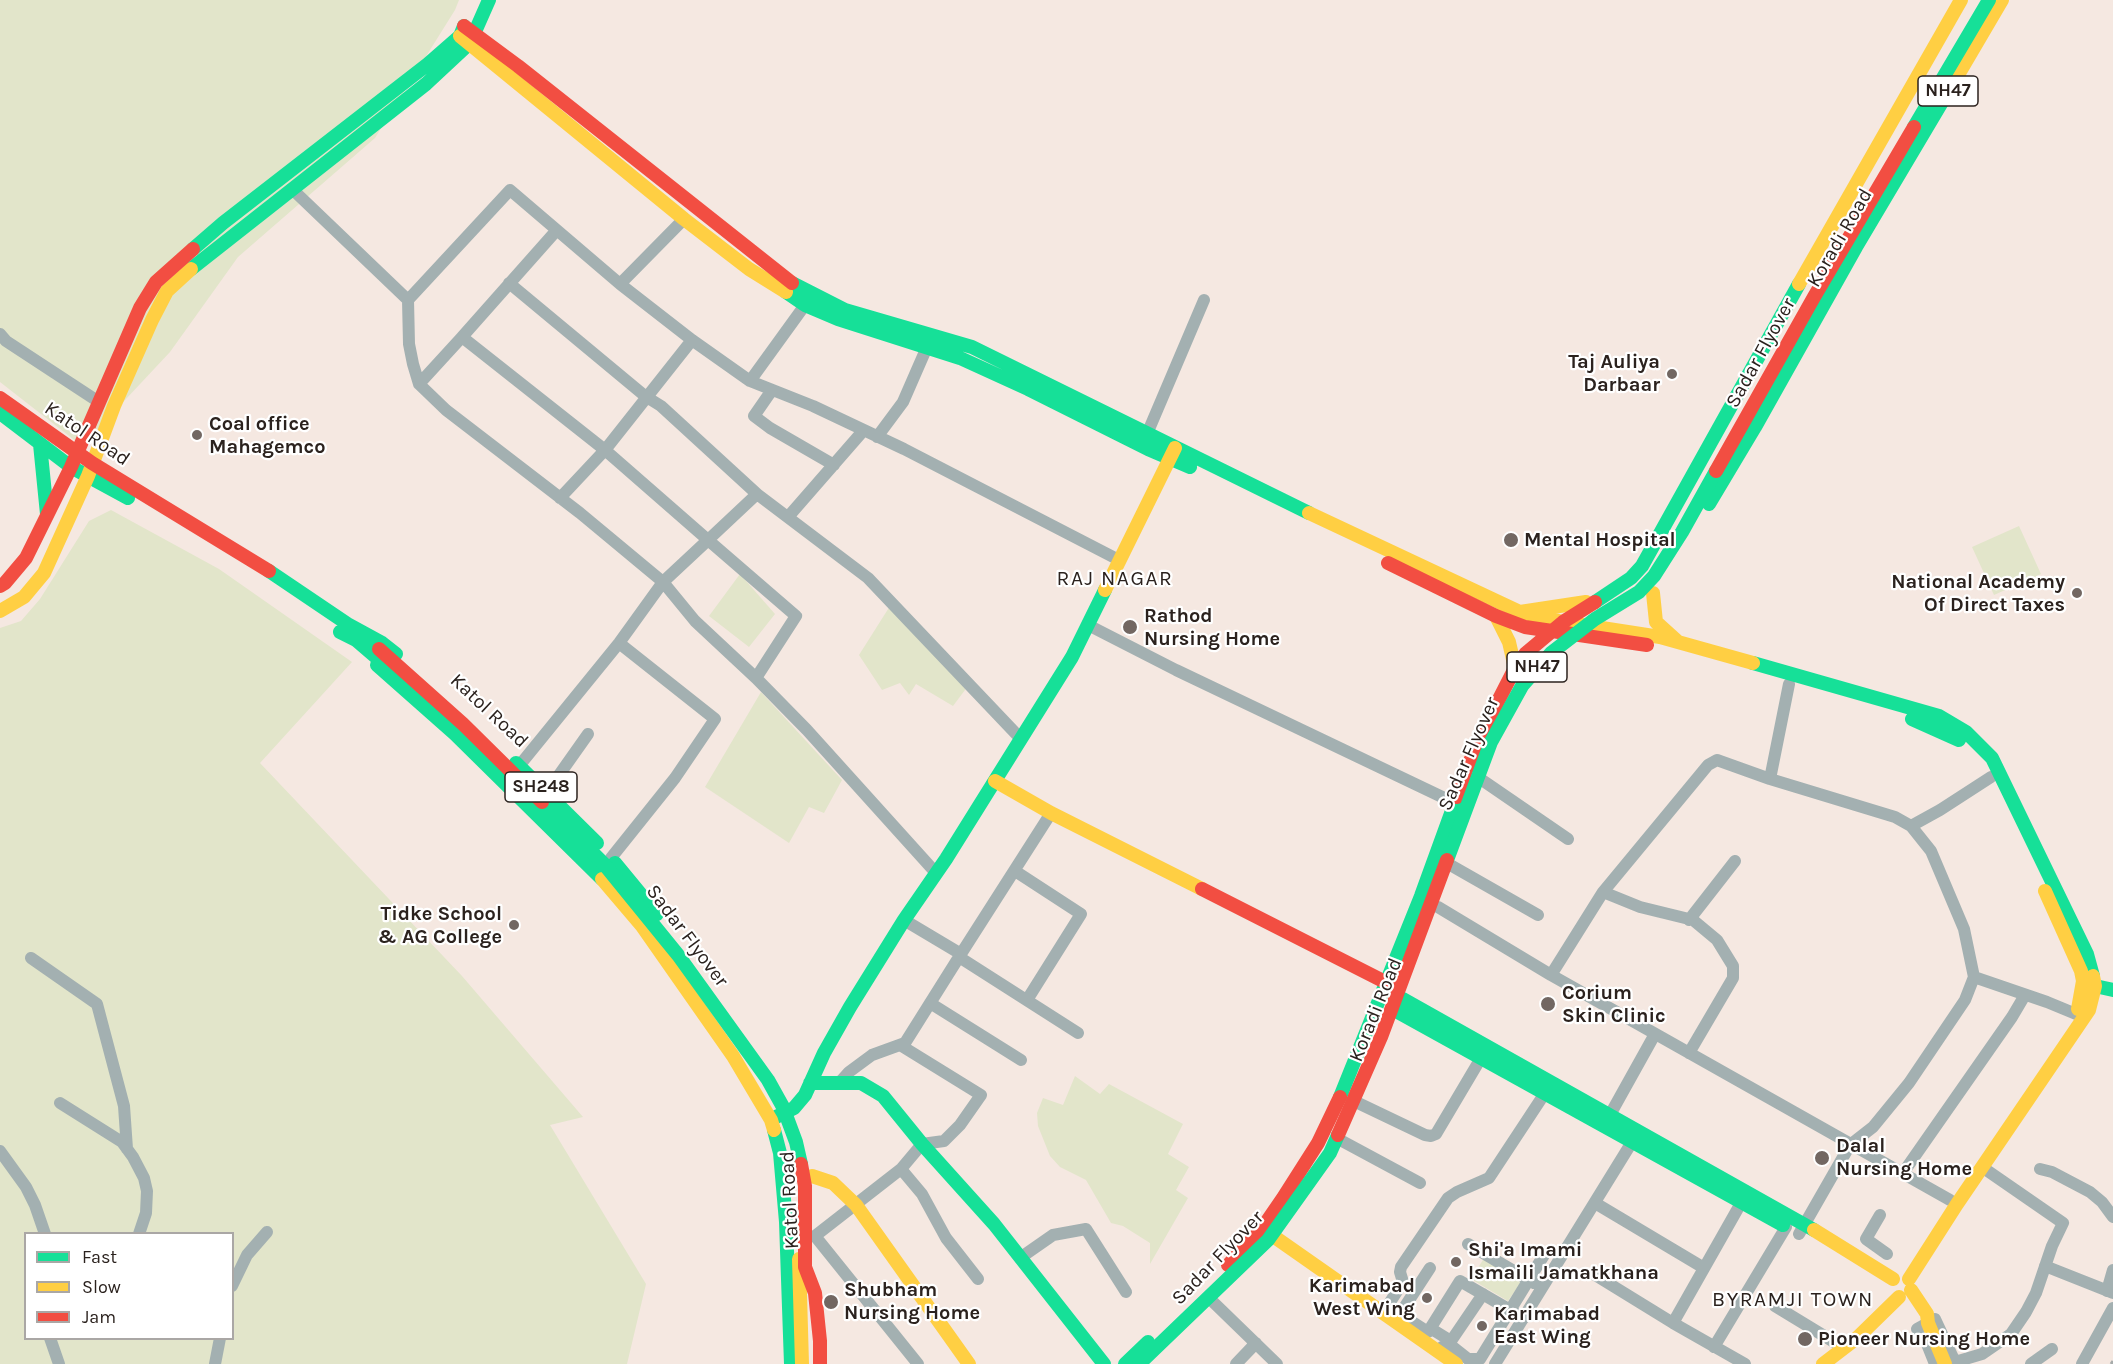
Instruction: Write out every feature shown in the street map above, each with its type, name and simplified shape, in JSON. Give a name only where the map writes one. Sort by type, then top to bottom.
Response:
[{"type":"main road","points":[[0,586],[26,558],[71,467],[140,308],[156,282],[223,223],[467,34],[476,0]]},
{"type":"main road","points":[[0,611],[24,597],[44,573],[90,470],[119,395],[167,291],[201,260],[426,84],[467,34],[489,0]]},
{"type":"main road","name":"Koradi Road","points":[[1563,622],[1631,578],[1642,566],[1961,0]]},
{"type":"main road","name":"Sadar Flyover","points":[[1133,1364],[1260,1241],[1326,1146],[1353,1090],[1377,1030],[1488,738],[1516,681],[1541,651],[1569,628],[1636,584],[1653,564],[1750,388],[1974,0]]},
{"type":"main road","name":"Sadar Flyover","points":[[1139,1364],[1268,1240],[1330,1153],[1381,1037],[1491,742],[1522,686],[1551,653],[1595,619],[1639,592],[1653,576],[1682,532],[1826,277],[1989,0]]},
{"type":"main road","name":"Koradi Road","points":[[1597,626],[1653,593],[1755,428],[1856,247],[2002,0]]},
{"type":"main road","points":[[467,34],[684,219],[749,269],[805,305],[838,319],[960,358],[1148,449],[1173,452],[1520,612],[1563,622],[1677,641],[1919,721],[1952,723],[1966,732],[1992,758],[2087,954],[2089,1010],[1900,1287]]},
{"type":"main road","points":[[467,34],[792,283],[845,310],[972,347],[1147,434],[1173,452],[1496,616],[1525,627],[1675,650],[1790,678]]},
{"type":"main road","points":[[1866,165],[1895,182]]},
{"type":"main road","name":"Katol Road","points":[[0,398],[76,452],[90,470],[345,628],[382,643],[430,681],[547,792],[611,858],[654,909],[754,1043],[794,1108],[807,1143],[812,1176],[815,1236],[811,1307],[812,1364]]},
{"type":"main road","name":"Katol Road","points":[[0,413],[71,467],[90,470]]},
{"type":"main road","points":[[40,444],[47,516]]},
{"type":"main road","points":[[771,1120],[794,1108],[805,1095],[850,1007],[1072,657],[1173,452]]},
{"type":"main road","points":[[1653,593],[1656,622],[1677,641]]},
{"type":"main road","points":[[1520,612],[1595,600]]},
{"type":"main road","points":[[1496,616],[1509,642],[1515,669]]},
{"type":"main road","name":"NH47","points":[[1552,632],[1563,622]]},
{"type":"main road","name":"NH47","points":[[1581,635],[1597,626]]},
{"type":"main road","name":"Sadar Flyover","points":[[345,628],[463,724],[604,864],[667,940],[768,1080],[783,1107],[796,1142],[806,1186],[805,1267],[815,1293],[820,1364]]},
{"type":"main road","name":"Katol Road","points":[[345,628],[599,876],[655,944],[733,1056],[771,1120],[780,1153],[786,1222],[791,1364]]},
{"type":"main road","name":"Koradi Road","points":[[1125,1364],[1229,1265],[1261,1230],[1318,1143],[1335,1110],[1466,770],[1490,717],[1526,653],[1552,632]]},
{"type":"main road","name":"Koradi Road","points":[[1147,1364],[1276,1238],[1338,1152],[1402,1001],[1438,907],[1470,812],[1504,728],[1542,668],[1581,635]]},
{"type":"main road","name":"Sadar Flyover","points":[[376,652],[460,729],[601,868],[661,940],[764,1087],[789,1142],[796,1177],[800,1210],[802,1364]]},
{"type":"main road","points":[[1952,723],[1956,737],[1977,755],[1998,786],[2084,981],[2089,987],[2113,990]]},
{"type":"main road","points":[[995,781],[1051,813],[1386,982],[1402,1001],[1481,1058],[1545,1093],[1607,1121],[1632,1142],[1786,1227],[1802,1229]]},
{"type":"main road","points":[[1823,1364],[1857,1338],[1882,1312],[1889,1309],[1950,1200],[2049,1050],[2076,1014],[2089,987]]},
{"type":"main road","points":[[1402,1001],[1607,1121],[1802,1229],[1900,1287],[1920,1317],[1929,1325],[1952,1363]]},
{"type":"main road","points":[[810,1083],[861,1083],[883,1096],[922,1144],[994,1224],[1104,1364]]},
{"type":"main road","points":[[812,1176],[833,1183],[856,1205],[969,1364]]},
{"type":"main road","points":[[1276,1238],[1383,1313],[1442,1346],[1456,1364]]},
{"type":"street","points":[[292,189],[408,300],[410,344],[419,384],[446,410],[560,498],[663,582],[695,621],[807,730],[936,873]]},
{"type":"street","points":[[408,300],[510,190],[620,284],[692,340],[750,381],[813,406],[877,437],[1119,560]]},
{"type":"street","points":[[620,284],[684,219]]},
{"type":"street","points":[[419,384],[556,231]]},
{"type":"street","points":[[509,283],[645,396],[661,406],[758,494],[868,579],[1021,739]]},
{"type":"street","points":[[1147,434],[1204,300]]},
{"type":"street","points":[[750,381],[805,305]]},
{"type":"street","points":[[0,334],[6,341],[99,402]]},
{"type":"street","points":[[462,337],[604,450],[796,616],[756,678]]},
{"type":"street","points":[[560,498],[604,450],[692,340]]},
{"type":"street","points":[[877,437],[903,402],[927,347]]},
{"type":"street","points":[[772,390],[754,416],[770,428],[834,465]]},
{"type":"street","points":[[788,518],[863,431]]},
{"type":"street","points":[[519,766],[619,643],[663,582],[758,494]]},
{"type":"street","points":[[1088,625],[1470,812]]},
{"type":"street","points":[[611,858],[675,778],[715,719],[619,643]]},
{"type":"street","points":[[1770,779],[1790,678]]},
{"type":"street","points":[[547,792],[588,734]]},
{"type":"street","points":[[1551,975],[1603,892],[1708,765],[1717,760],[1911,825],[1931,851],[1952,900],[1964,929],[1974,977],[1965,1000],[1909,1083],[1873,1127],[1850,1144],[1802,1229]]},
{"type":"street","points":[[1911,825],[1940,810],[1991,777]]},
{"type":"street","points":[[1482,780],[1568,839]]},
{"type":"street","points":[[835,1083],[841,1081],[872,1054],[905,1043],[1051,813]]},
{"type":"street","points":[[1689,920],[1735,861]]},
{"type":"street","points":[[1452,866],[1538,915]]},
{"type":"street","points":[[1015,871],[1081,914],[1027,1000]]},
{"type":"street","points":[[1603,892],[1640,907],[1693,920],[1717,940],[1733,966],[1733,978],[1689,1053]]},
{"type":"street","points":[[1438,907],[1654,1034],[1950,1200]]},
{"type":"street","points":[[904,920],[1078,1033]]},
{"type":"street","points":[[31,958],[97,1004],[124,1106],[127,1149]]},
{"type":"street","points":[[1974,977],[2076,1014]]},
{"type":"street","points":[[1903,1173],[2025,995]]},
{"type":"street","points":[[930,1003],[1021,1060]]},
{"type":"street","points":[[1607,1121],[1654,1034]]},
{"type":"street","points":[[900,1045],[981,1095],[960,1125],[944,1141],[922,1144],[901,1169],[815,1236],[918,1364]]},
{"type":"street","points":[[1358,1103],[1431,1136],[1436,1134],[1481,1058]]},
{"type":"street","points":[[1383,1313],[1403,1282],[1401,1267],[1448,1198],[1456,1192],[1489,1178],[1545,1093]]},
{"type":"street","points":[[60,1103],[122,1142],[127,1149],[144,1178],[147,1191],[146,1214],[139,1232]]},
{"type":"street","points":[[1342,1141],[1420,1183]]},
{"type":"street","points":[[1496,1364],[1632,1142]]},
{"type":"street","points":[[0,1151],[26,1187],[35,1204],[45,1232]]},
{"type":"street","points":[[1952,1363],[1976,1360],[2011,1334],[2036,1293],[2044,1266],[2064,1222],[1982,1167]]},
{"type":"street","points":[[901,1169],[922,1194],[946,1238],[978,1279]]},
{"type":"street","points":[[2040,1169],[2052,1172],[2090,1192],[2102,1202],[2113,1217]]},
{"type":"street","points":[[1595,1203],[1704,1268]]},
{"type":"street","points":[[1672,1323],[1741,1203]]},
{"type":"street","points":[[1880,1215],[1866,1239],[1887,1254]]},
{"type":"street","points":[[1714,1347],[1786,1227]]},
{"type":"street","points":[[1020,1258],[1053,1235],[1086,1229],[1126,1292]]},
{"type":"street","points":[[234,1281],[248,1255],[267,1232]]},
{"type":"street","points":[[1468,1244],[1543,1288]]},
{"type":"street","points":[[1429,1330],[1432,1338],[1442,1346],[1468,1359],[1480,1359],[1544,1255]]},
{"type":"street","points":[[2044,1266],[2110,1292],[2113,1270]]},
{"type":"street","points":[[1430,1268],[1400,1314],[1429,1330],[1442,1346]]},
{"type":"street","points":[[1595,1275],[1672,1323],[1745,1364]]},
{"type":"street","points":[[1429,1330],[1460,1281],[1524,1318]]},
{"type":"street","points":[[1442,1346],[1483,1294]]},
{"type":"street","points":[[1211,1300],[1277,1364]]},
{"type":"street","points":[[1775,1306],[1844,1348]]},
{"type":"street","points":[[2082,1364],[2113,1308]]},
{"type":"street","points":[[1929,1325],[1917,1329],[1927,1344],[1935,1364]]},
{"type":"street","points":[[51,1340],[59,1364]]},
{"type":"street","points":[[214,1364],[220,1340]]},
{"type":"street","points":[[1236,1364],[1256,1343]]},
{"type":"street","points":[[2031,1364],[2052,1349]]},
{"type":"green space","points":[[0,0],[459,0],[375,138],[238,257],[170,352],[82,446],[0,382]]},
{"type":"green space","points":[[111,510],[219,569],[352,662],[260,763],[462,976],[583,1117],[550,1125],[646,1284],[627,1364],[0,1364],[0,628],[21,621],[40,599],[89,521]]},
{"type":"green space","points":[[2019,526],[2041,574],[1994,595],[1972,547]]},
{"type":"green space","points":[[740,574],[775,614],[749,647],[709,616]]},
{"type":"green space","points":[[890,606],[968,686],[953,706],[916,684],[909,695],[900,683],[882,690],[859,655]]},
{"type":"green space","points":[[761,692],[842,780],[824,813],[809,807],[789,843],[705,787]]},
{"type":"green space","points":[[1075,1076],[1100,1094],[1109,1084],[1183,1124],[1168,1154],[1189,1167],[1176,1190],[1188,1198],[1150,1264],[1150,1243],[1123,1226],[1111,1223],[1086,1180],[1060,1167],[1050,1156],[1038,1126],[1037,1113],[1043,1098],[1063,1105]]},
{"type":"green space","points":[[1486,1255],[1523,1279],[1508,1301],[1471,1279]]},
{"type":"traffic: fast","points":[[191,269],[426,84],[470,43],[489,0]]},
{"type":"traffic: fast","points":[[1914,127],[1989,0]]},
{"type":"traffic: fast","points":[[193,249],[223,223],[428,64],[460,36],[464,26]]},
{"type":"traffic: fast","points":[[1709,504],[1856,247],[1948,92]]},
{"type":"traffic: fast","points":[[792,283],[845,310],[972,347],[1309,513]]},
{"type":"traffic: fast","points":[[1595,602],[1631,578],[1642,566],[1799,284]]},
{"type":"traffic: fast","points":[[786,292],[805,305],[838,319],[960,358],[1190,467]]},
{"type":"traffic: fast","points":[[0,413],[71,467],[128,498]]},
{"type":"traffic: fast","points":[[40,444],[47,514]]},
{"type":"traffic: fast","points":[[1447,860],[1491,742],[1522,686],[1551,653],[1595,619],[1639,592],[1654,576],[1716,471]]},
{"type":"traffic: fast","points":[[269,571],[396,654]]},
{"type":"traffic: fast","points":[[776,1117],[794,1108],[805,1095],[824,1053],[850,1007],[1072,657],[1105,590]]},
{"type":"traffic: fast","points":[[340,632],[356,640],[391,670]]},
{"type":"traffic: fast","points":[[1753,663],[1939,716],[1966,732],[1992,758],[2087,954],[2093,976]]},
{"type":"traffic: fast","points":[[377,665],[455,734],[602,879]]},
{"type":"traffic: fast","points":[[1912,719],[1959,740]]},
{"type":"traffic: fast","points":[[516,763],[597,843]]},
{"type":"traffic: fast","points":[[1340,1097],[1421,896],[1457,797]]},
{"type":"traffic: fast","points":[[542,802],[604,864],[678,955],[768,1080],[783,1107],[796,1142],[801,1164]]},
{"type":"traffic: fast","points":[[615,863],[657,914]]},
{"type":"traffic: fast","points":[[2085,988],[2095,986],[2113,990]]},
{"type":"traffic: fast","points":[[1403,999],[1814,1230]]},
{"type":"traffic: fast","points":[[1398,1012],[1783,1225]]},
{"type":"traffic: fast","points":[[810,1083],[861,1083],[883,1096],[922,1144],[994,1224],[1104,1364]]},
{"type":"traffic: fast","points":[[774,1130],[780,1153],[786,1222],[791,1364]]},
{"type":"traffic: fast","points":[[1139,1364],[1268,1240],[1330,1153],[1338,1135]]},
{"type":"traffic: fast","points":[[1125,1364],[1148,1342]]},
{"type":"traffic: slow","points":[[1799,284],[1961,0]]},
{"type":"traffic: slow","points":[[1948,92],[2002,0]]},
{"type":"traffic: slow","points":[[460,36],[684,219],[749,269],[786,292]]},
{"type":"traffic: slow","points":[[0,611],[24,597],[44,573],[88,476],[114,406],[152,320],[167,291],[191,269]]},
{"type":"traffic: slow","points":[[1105,590],[1175,448]]},
{"type":"traffic: slow","points":[[1309,513],[1520,612],[1563,622],[1660,637],[1753,663]]},
{"type":"traffic: slow","points":[[1653,593],[1656,622],[1677,641]]},
{"type":"traffic: slow","points":[[1520,612],[1586,602]]},
{"type":"traffic: slow","points":[[1496,616],[1509,642],[1515,668]]},
{"type":"traffic: slow","points":[[995,781],[1051,813],[1202,889]]},
{"type":"traffic: slow","points":[[602,879],[642,926],[733,1056],[771,1120],[774,1130]]},
{"type":"traffic: slow","points":[[2045,891],[2081,971],[2083,981],[2078,1009]]},
{"type":"traffic: slow","points":[[1909,1279],[1957,1204],[2089,1010],[2095,986],[2093,976]]},
{"type":"traffic: slow","points":[[812,1176],[833,1183],[856,1205],[969,1364]]},
{"type":"traffic: slow","points":[[1814,1230],[1893,1279]]},
{"type":"traffic: slow","points":[[1276,1238],[1456,1364]]},
{"type":"traffic: slow","points":[[799,1259],[802,1364]]},
{"type":"traffic: slow","points":[[1911,1290],[1927,1314],[1928,1323],[1945,1364]]},
{"type":"traffic: slow","points":[[1823,1364],[1857,1338],[1899,1297]]},
{"type":"traffic: jam","points":[[464,26],[518,66],[792,283]]},
{"type":"traffic: jam","points":[[1716,471],[1814,297],[1914,127]]},
{"type":"traffic: jam","points":[[0,586],[26,558],[71,467],[140,308],[156,282],[193,249]]},
{"type":"traffic: jam","points":[[0,398],[92,463],[269,571]]},
{"type":"traffic: jam","points":[[1388,563],[1496,616],[1525,627],[1647,645]]},
{"type":"traffic: jam","points":[[1457,797],[1466,770],[1515,668],[1526,653],[1563,622],[1595,602]]},
{"type":"traffic: jam","points":[[379,649],[463,724],[542,802]]},
{"type":"traffic: jam","points":[[1338,1135],[1381,1037],[1447,860]]},
{"type":"traffic: jam","points":[[1202,889],[1397,988]]},
{"type":"traffic: jam","points":[[1228,1265],[1261,1230],[1283,1198],[1318,1143],[1340,1097]]},
{"type":"traffic: jam","points":[[801,1164],[805,1186],[805,1267],[815,1293],[820,1364]]},
{"type":"place","name":"Taj Auliya Darbaar","points":[[1672,374]]},
{"type":"place","name":"Coal office Mahagemco","points":[[197,435]]},
{"type":"place","name":"Mental Hospital","points":[[1511,540]]},
{"type":"place","name":"National Academy Of Direct Taxes","points":[[2077,593]]},
{"type":"place","name":"Rathod Nursing Home","points":[[1130,627]]},
{"type":"place","name":"Tidke School & AG College","points":[[514,925]]},
{"type":"place","name":"Corium Skin Clinic","points":[[1548,1004]]},
{"type":"place","name":"Dalal Nursing Home","points":[[1822,1158]]},
{"type":"place","name":"Shi'a Imami Ismaili Jamatkhana","points":[[1456,1262]]},
{"type":"place","name":"Karimabad West Wing","points":[[1427,1298]]},
{"type":"place","name":"Shubham Nursing Home","points":[[831,1302]]},
{"type":"place","name":"Karimabad East Wing","points":[[1482,1326]]},
{"type":"place","name":"Pioneer Nursing Home","points":[[1805,1339]]},
{"type":"district","name":"RAJ NAGAR","points":[[1115,579]]},
{"type":"district","name":"BYRAMJI TOWN","points":[[1793,1300]]}]
